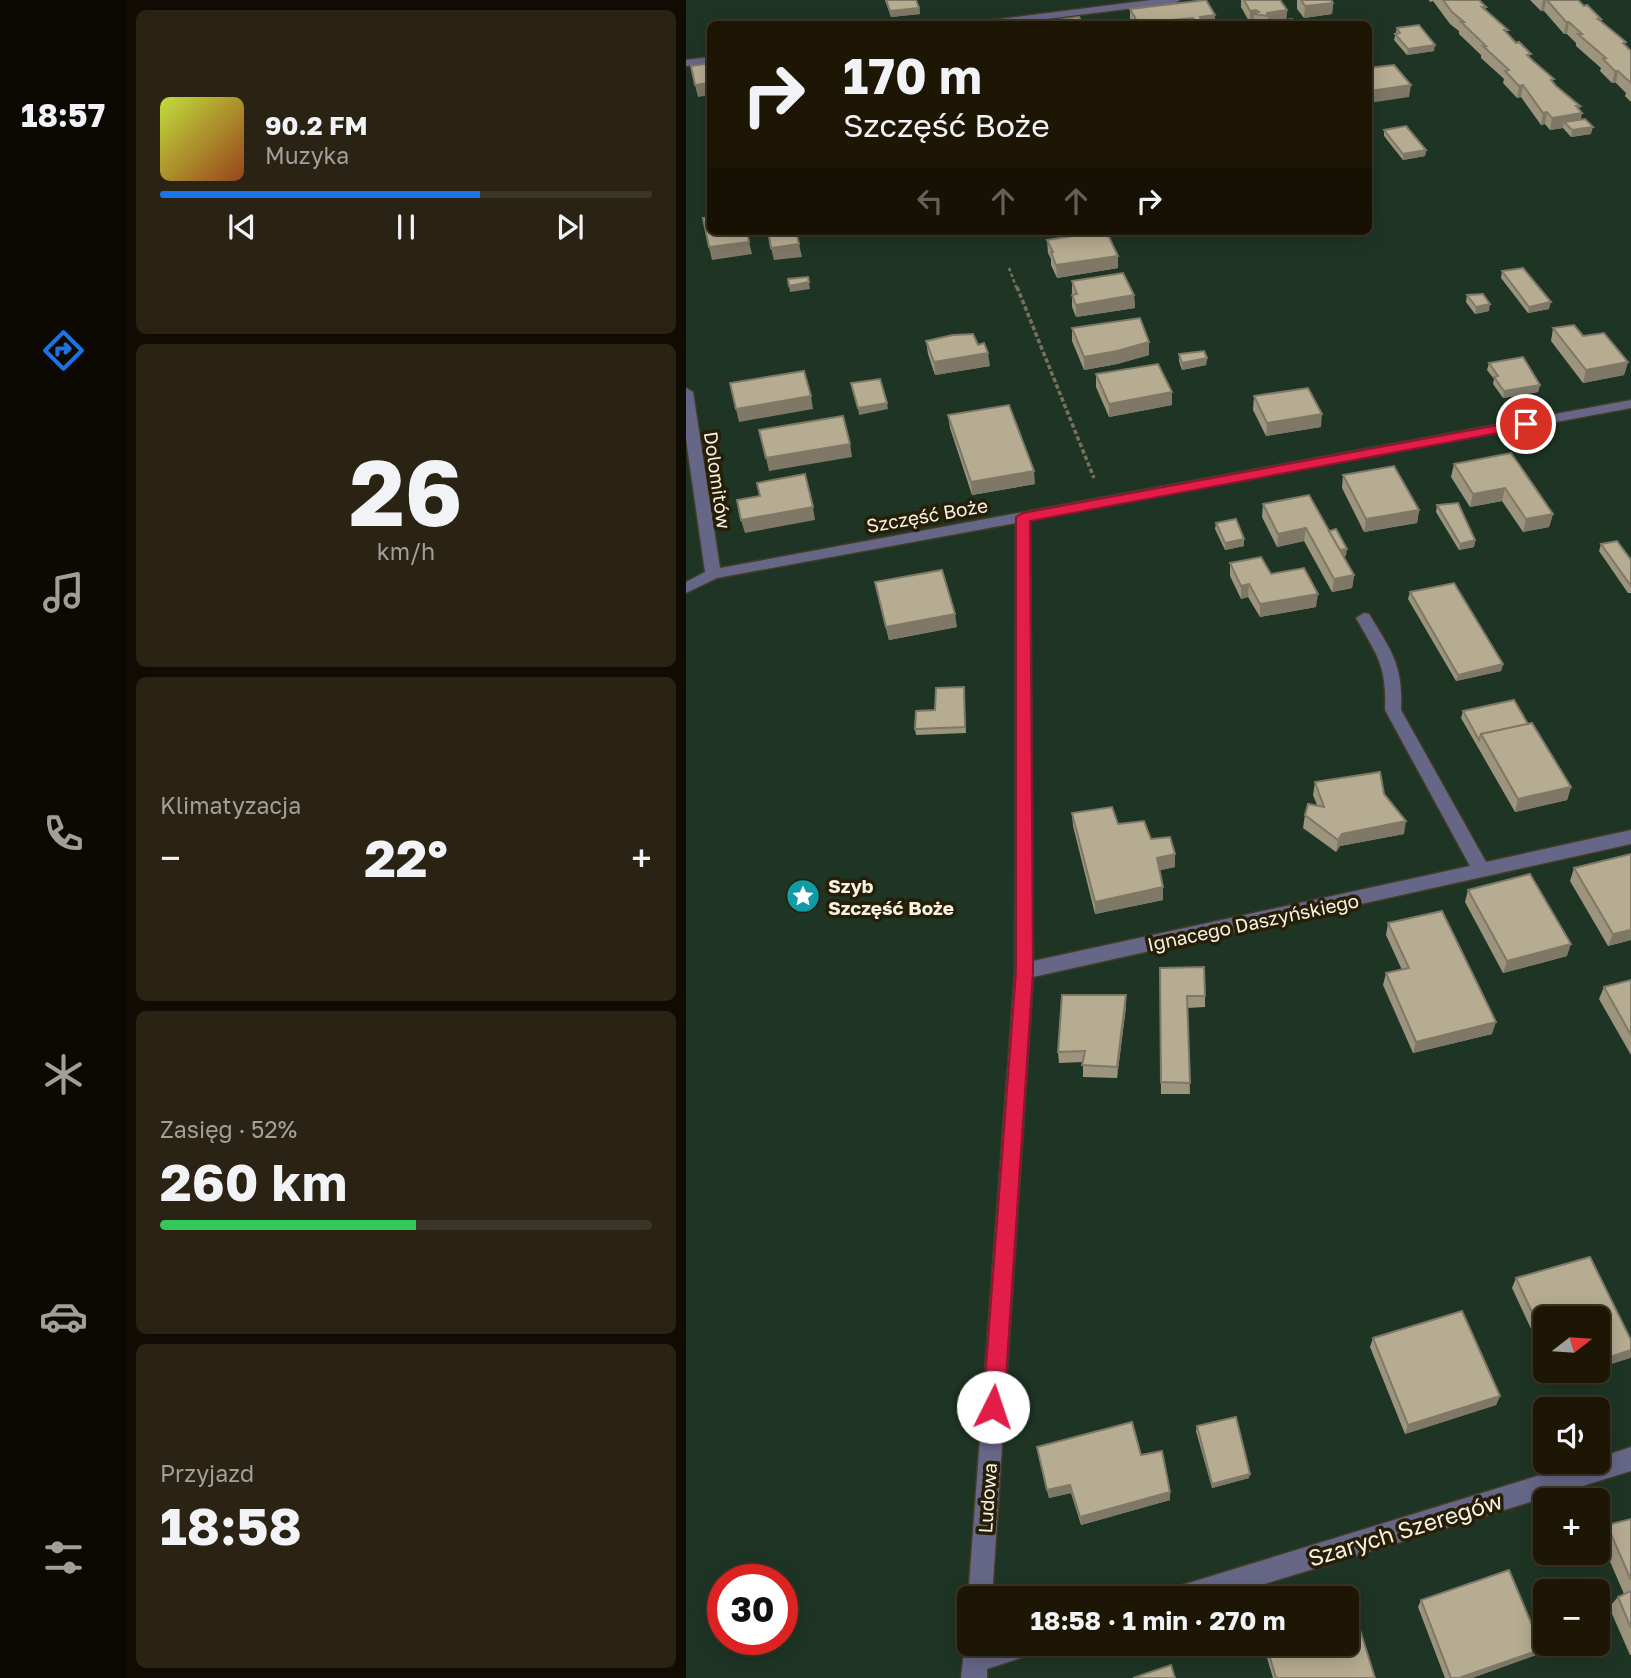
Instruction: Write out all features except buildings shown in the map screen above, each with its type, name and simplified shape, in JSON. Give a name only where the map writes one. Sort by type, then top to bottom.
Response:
[{"type":"street","points":[[1009,21],[1175,0]]},
{"type":"street","points":[[686,63],[707,60]]},
{"type":"street","name":"Dolomitów","points":[[686,392],[713,574]]},
{"type":"street","name":"Szczęść Boże","points":[[686,588],[713,574],[1631,404]]},
{"type":"street","name":"Ludowa","points":[[981,1586],[1024,971],[1023,517]]},
{"type":"street","points":[[1363,618],[1390,663],[1394,683],[1393,710],[1482,872]]},
{"type":"street","name":"Ignacego Daszyńskiego","points":[[1024,971],[1631,837]]},
{"type":"street","name":"Szarych Szeregów","points":[[1218,1586],[1631,1459]]},
{"type":"path","points":[[1009,268],[1105,503]]},
{"type":"green space","points":[[686,0],[1631,0],[1631,1678],[686,1678]]},
{"type":"place","name":"Szyb Szczęść Boże","points":[[803,896]]},
{"type":"route","points":[[993,1407],[1024,971],[1023,517],[1526,424]]}]
